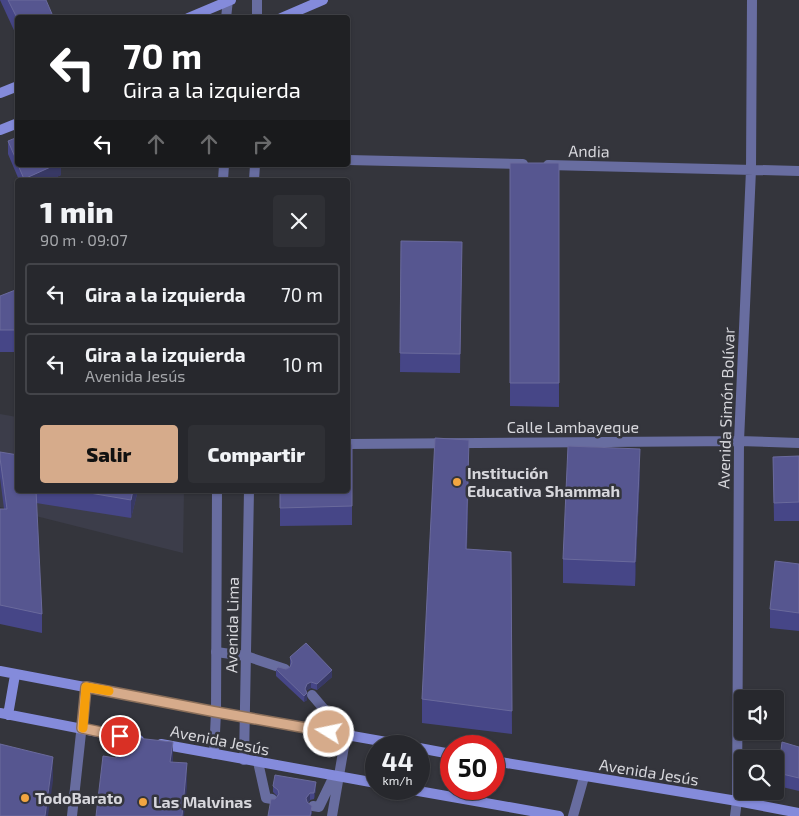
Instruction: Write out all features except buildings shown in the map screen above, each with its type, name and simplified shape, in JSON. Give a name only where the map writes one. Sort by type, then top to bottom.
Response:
[{"type":"main road","points":[[195,15],[229,0]]},
{"type":"main road","points":[[288,15],[323,0]]},
{"type":"main road","points":[[0,93],[15,87]]},
{"type":"main road","points":[[0,130],[15,124]]},
{"type":"main road","name":"Avenida Jesús","points":[[0,671],[365,738]]},
{"type":"main road","points":[[4,714],[16,674]]},
{"type":"main road","name":"Avenida Jesús","points":[[4,714],[365,781]]},
{"type":"main road","name":"Avenida Jesús","points":[[505,763],[799,813]]},
{"type":"main road","points":[[430,793],[558,816]]},
{"type":"street","points":[[226,15],[229,0]]},
{"type":"street","points":[[257,0],[257,15]]},
{"type":"street","name":"Avenida Simón Bolívar","points":[[735,816],[737,801],[739,441],[750,170],[752,0]]},
{"type":"street","name":"Andia","points":[[350,160],[799,171]]},
{"type":"street","name":"Calle Lambayeque","points":[[350,444],[739,441],[799,444]]},
{"type":"street","name":"Avenida Lima","points":[[214,754],[216,712],[217,493]]},
{"type":"street","name":"Avenida Lima","points":[[244,760],[249,493]]},
{"type":"street","points":[[216,652],[246,656],[284,668]]},
{"type":"street","points":[[72,816],[86,687]]},
{"type":"street","points":[[312,695],[346,735],[336,776],[332,813],[316,807],[336,776]]},
{"type":"street","points":[[258,762],[266,798],[272,799]]},
{"type":"street","points":[[573,816],[584,777]]},
{"type":"shaded area","points":[[0,414],[15,417],[15,493],[184,493],[183,553],[0,507]]},
{"type":"slow traffic","points":[[83,728],[86,687],[109,691]]},
{"type":"place","name":"Institución Educativa Shammah","points":[[457,482]]},
{"type":"place","name":"TodoBarato","points":[[25,798]]},
{"type":"place","name":"Las Malvinas","points":[[143,802]]},
{"type":"route","points":[[120,736],[82,728],[86,687],[329,732]]}]
